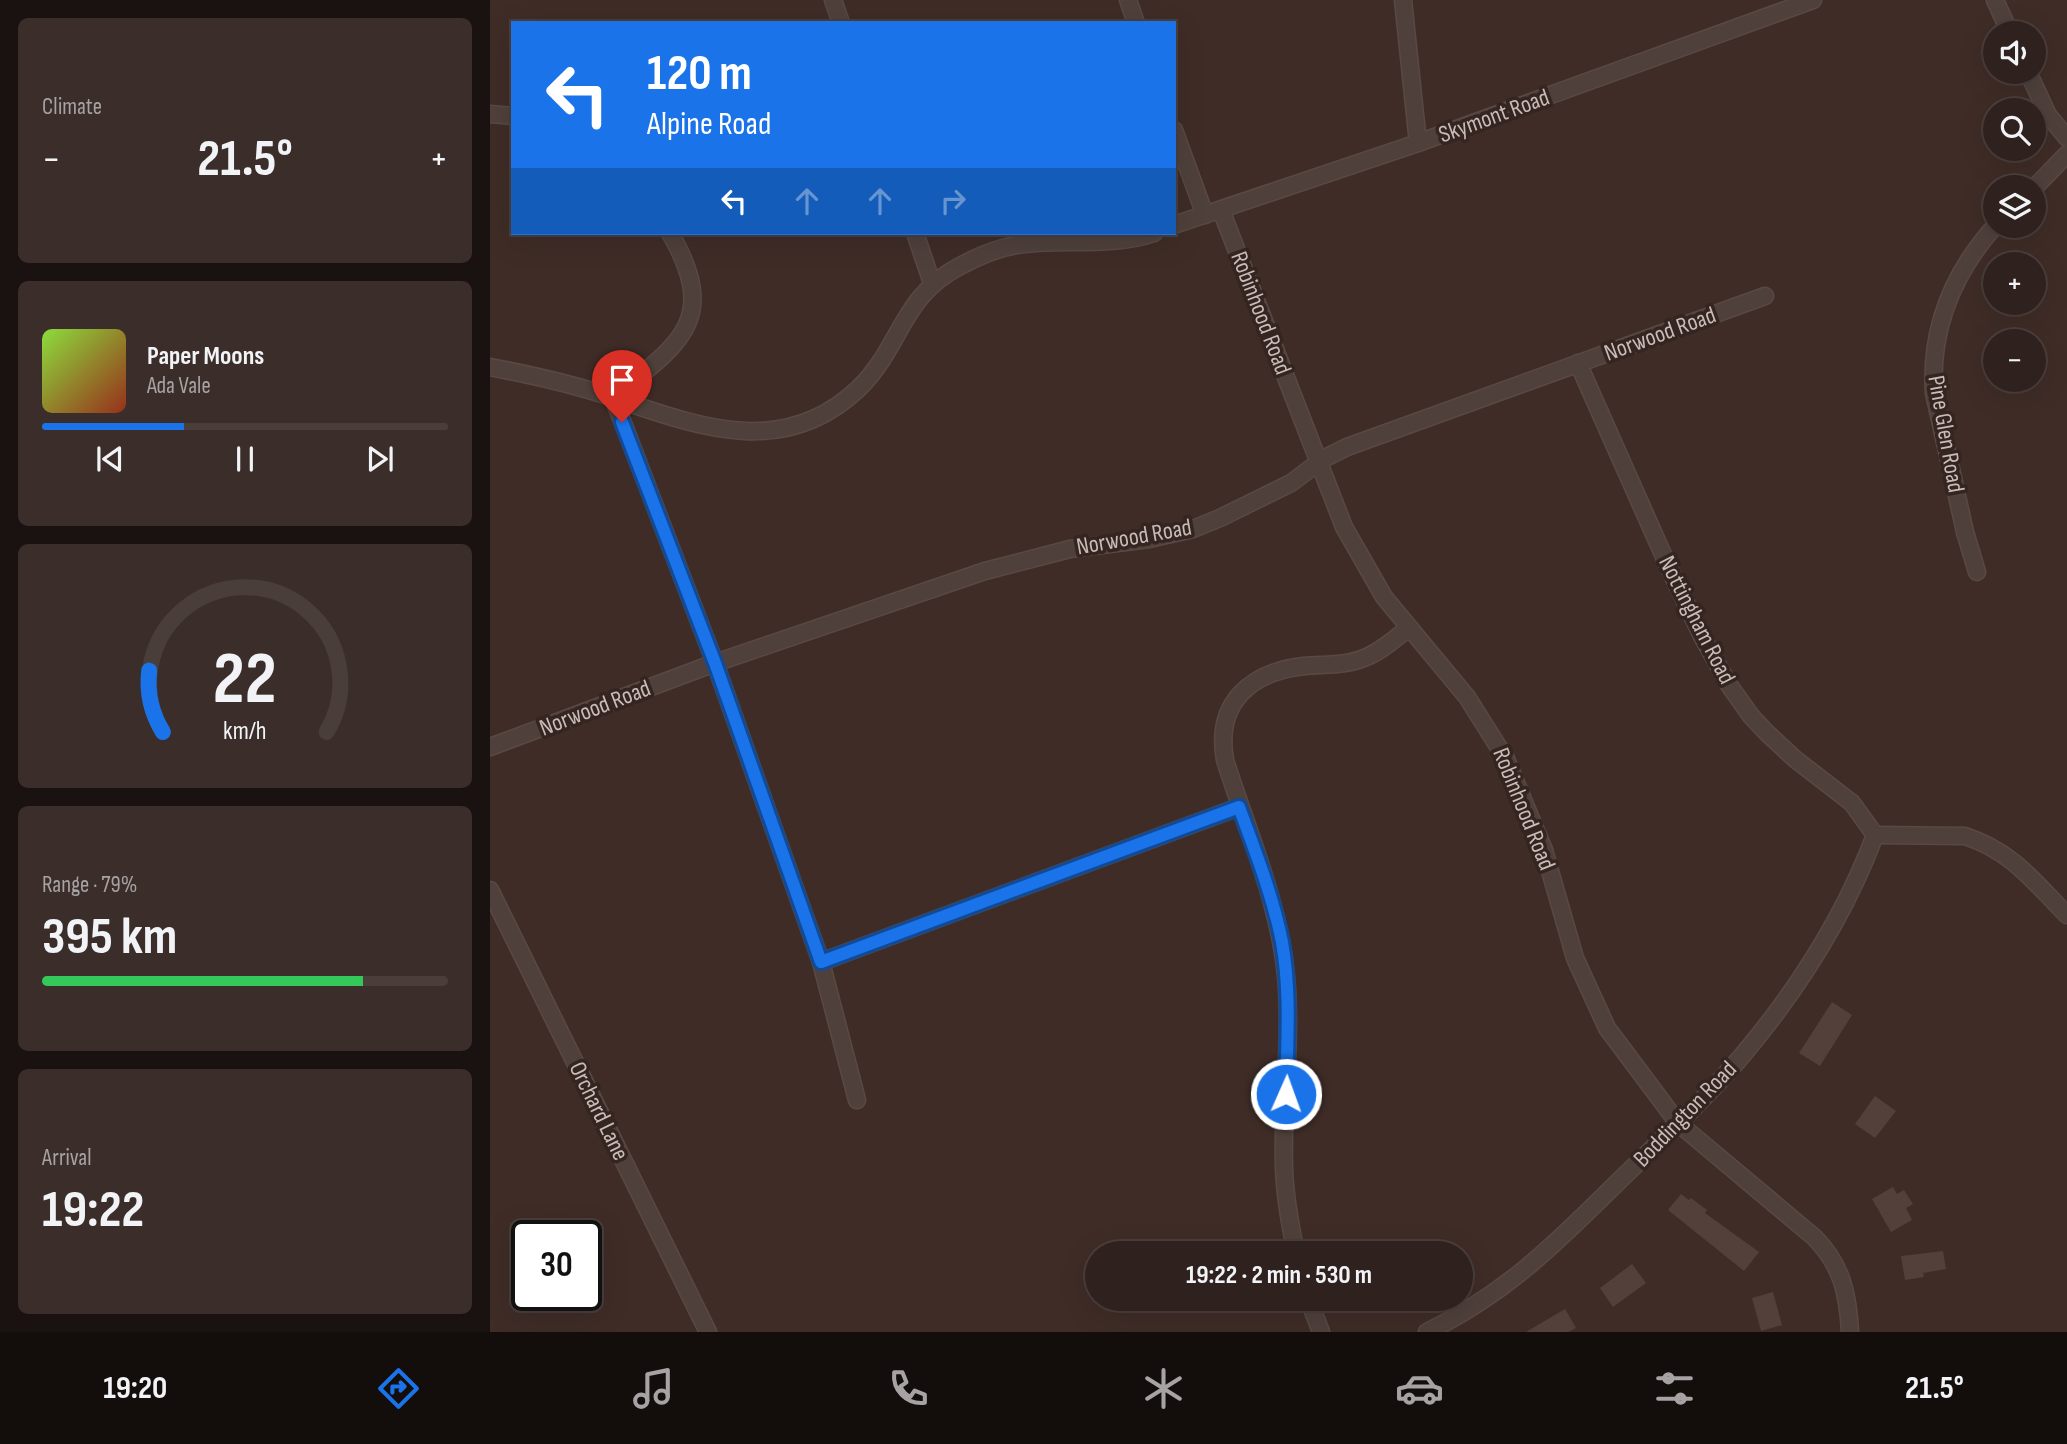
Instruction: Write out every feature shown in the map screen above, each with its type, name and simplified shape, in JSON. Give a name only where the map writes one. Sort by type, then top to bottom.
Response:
[{"type":"street","points":[[833,0],[840,21]]},
{"type":"street","points":[[1128,0],[1135,21]]},
{"type":"street","points":[[1403,0],[1418,143]]},
{"type":"street","name":"Skymont Road","points":[[1176,224],[1418,143],[1813,0]]},
{"type":"street","points":[[1995,0],[2005,21]]},
{"type":"street","points":[[2033,84],[2045,111],[2067,138]]},
{"type":"street","points":[[490,114],[511,116]]},
{"type":"street","points":[[1176,135],[1205,215]]},
{"type":"street","points":[[2046,176],[2067,154]]},
{"type":"street","name":"Robinhood Road","points":[[1221,210],[1333,503],[1352,544],[1379,590],[1467,697],[1503,751],[1540,840],[1566,933],[1591,997],[1612,1035],[1678,1123],[1814,1237],[1828,1252],[1847,1293],[1850,1332]]},
{"type":"street","points":[[613,397],[672,348],[690,321],[690,284],[683,260],[671,235]]},
{"type":"street","points":[[916,235],[932,284]]},
{"type":"street","points":[[490,367],[559,381],[613,397],[659,415],[728,431],[782,428],[808,420],[841,402],[868,378],[911,306],[932,284],[977,257],[1013,246],[1119,240],[1144,235]]},
{"type":"street","name":"Pine Glen Road","points":[[1978,572],[1965,532],[1934,393],[1934,370],[1938,335],[1952,288],[1985,238]]},
{"type":"street","name":"Norwood Road","points":[[490,747],[715,663],[985,571],[1070,549],[1149,539],[1193,529],[1291,483],[1318,463],[1347,447],[1765,296]]},
{"type":"street","name":"Nottingham Road","points":[[1578,363],[1669,568],[1729,685],[1766,732],[1795,759],[1852,803],[1875,835]]},
{"type":"street","points":[[613,397],[715,663],[821,962],[857,1100]]},
{"type":"street","points":[[1294,1241],[1284,1168],[1288,1020],[1284,961],[1277,920],[1239,807],[1222,740],[1228,713],[1241,693],[1262,677],[1280,670],[1335,665],[1363,659],[1409,628]]},
{"type":"street","points":[[821,962],[1239,807]]},
{"type":"street","points":[[1875,835],[1965,836],[1978,841],[2010,859],[2067,915]]},
{"type":"street","name":"Boddington Road","points":[[1427,1332],[1487,1298],[1527,1269],[1678,1123],[1740,1058],[1791,992],[1851,889],[1875,835]]},
{"type":"street","name":"Orchard Lane","points":[[490,890],[708,1332]]},
{"type":"street","points":[[1313,1311],[1321,1332]]},
{"type":"building","points":[[1832,1002],[1852,1015],[1820,1066],[1799,1053]]},
{"type":"building","points":[[1875,1096],[1896,1111],[1875,1138],[1855,1124]]},
{"type":"building","points":[[1893,1187],[1897,1194],[1904,1190],[1913,1204],[1906,1208],[1912,1220],[1891,1232],[1872,1199]]},
{"type":"building","points":[[1681,1194],[1689,1200],[1691,1198],[1707,1210],[1705,1213],[1759,1252],[1744,1271],[1668,1210]]},
{"type":"building","points":[[1943,1251],[1946,1269],[1905,1280],[1901,1256]]},
{"type":"building","points":[[1632,1264],[1646,1283],[1613,1307],[1600,1288]]},
{"type":"building","points":[[1773,1292],[1782,1325],[1761,1331],[1752,1298]]},
{"type":"building","points":[[1565,1309],[1576,1328],[1568,1332],[1526,1332]]},
{"type":"route","points":[[622,422],[715,663],[821,962],[1239,807],[1277,920],[1282,944],[1288,1020],[1286,1094]]}]
